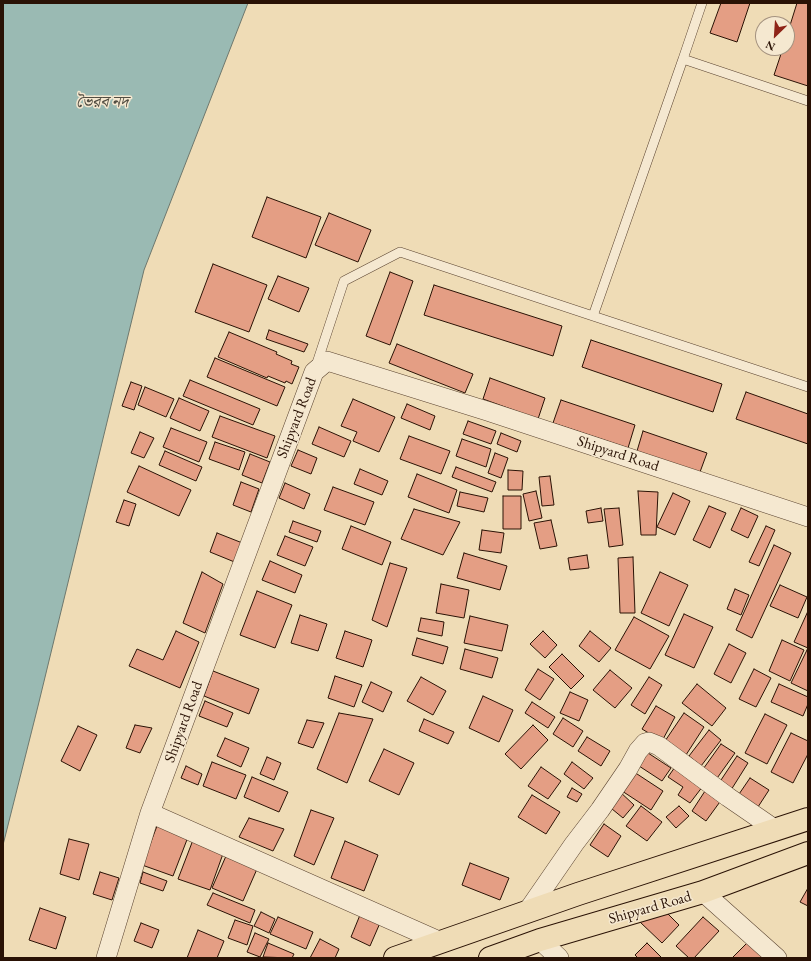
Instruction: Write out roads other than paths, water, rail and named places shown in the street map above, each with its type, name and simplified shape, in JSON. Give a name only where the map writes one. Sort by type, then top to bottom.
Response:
[{"type":"main road","points":[[395,958],[578,894],[808,819]]},
{"type":"main road","name":"Shipyard Road","points":[[490,958],[540,940],[703,892],[808,853]]},
{"type":"street","name":"Shipyard Road","points":[[106,958],[150,814],[314,372],[327,360],[808,517]]},
{"type":"street","points":[[527,912],[574,844],[600,810],[628,769],[638,751],[645,743],[649,742],[664,749],[728,798],[776,830]]},
{"type":"street","points":[[150,814],[441,942]]},
{"type":"street","points":[[703,892],[777,958]]},
{"type":"street","points":[[540,940],[559,958]]},
{"type":"lane","points":[[593,316],[702,3]]},
{"type":"lane","points":[[683,59],[808,101]]},
{"type":"lane","points":[[314,372],[344,281],[400,252],[808,387]]},
{"type":"water","name":"ভৈরব নদ","points":[[3,3],[248,3],[144,270],[3,845]]}]
